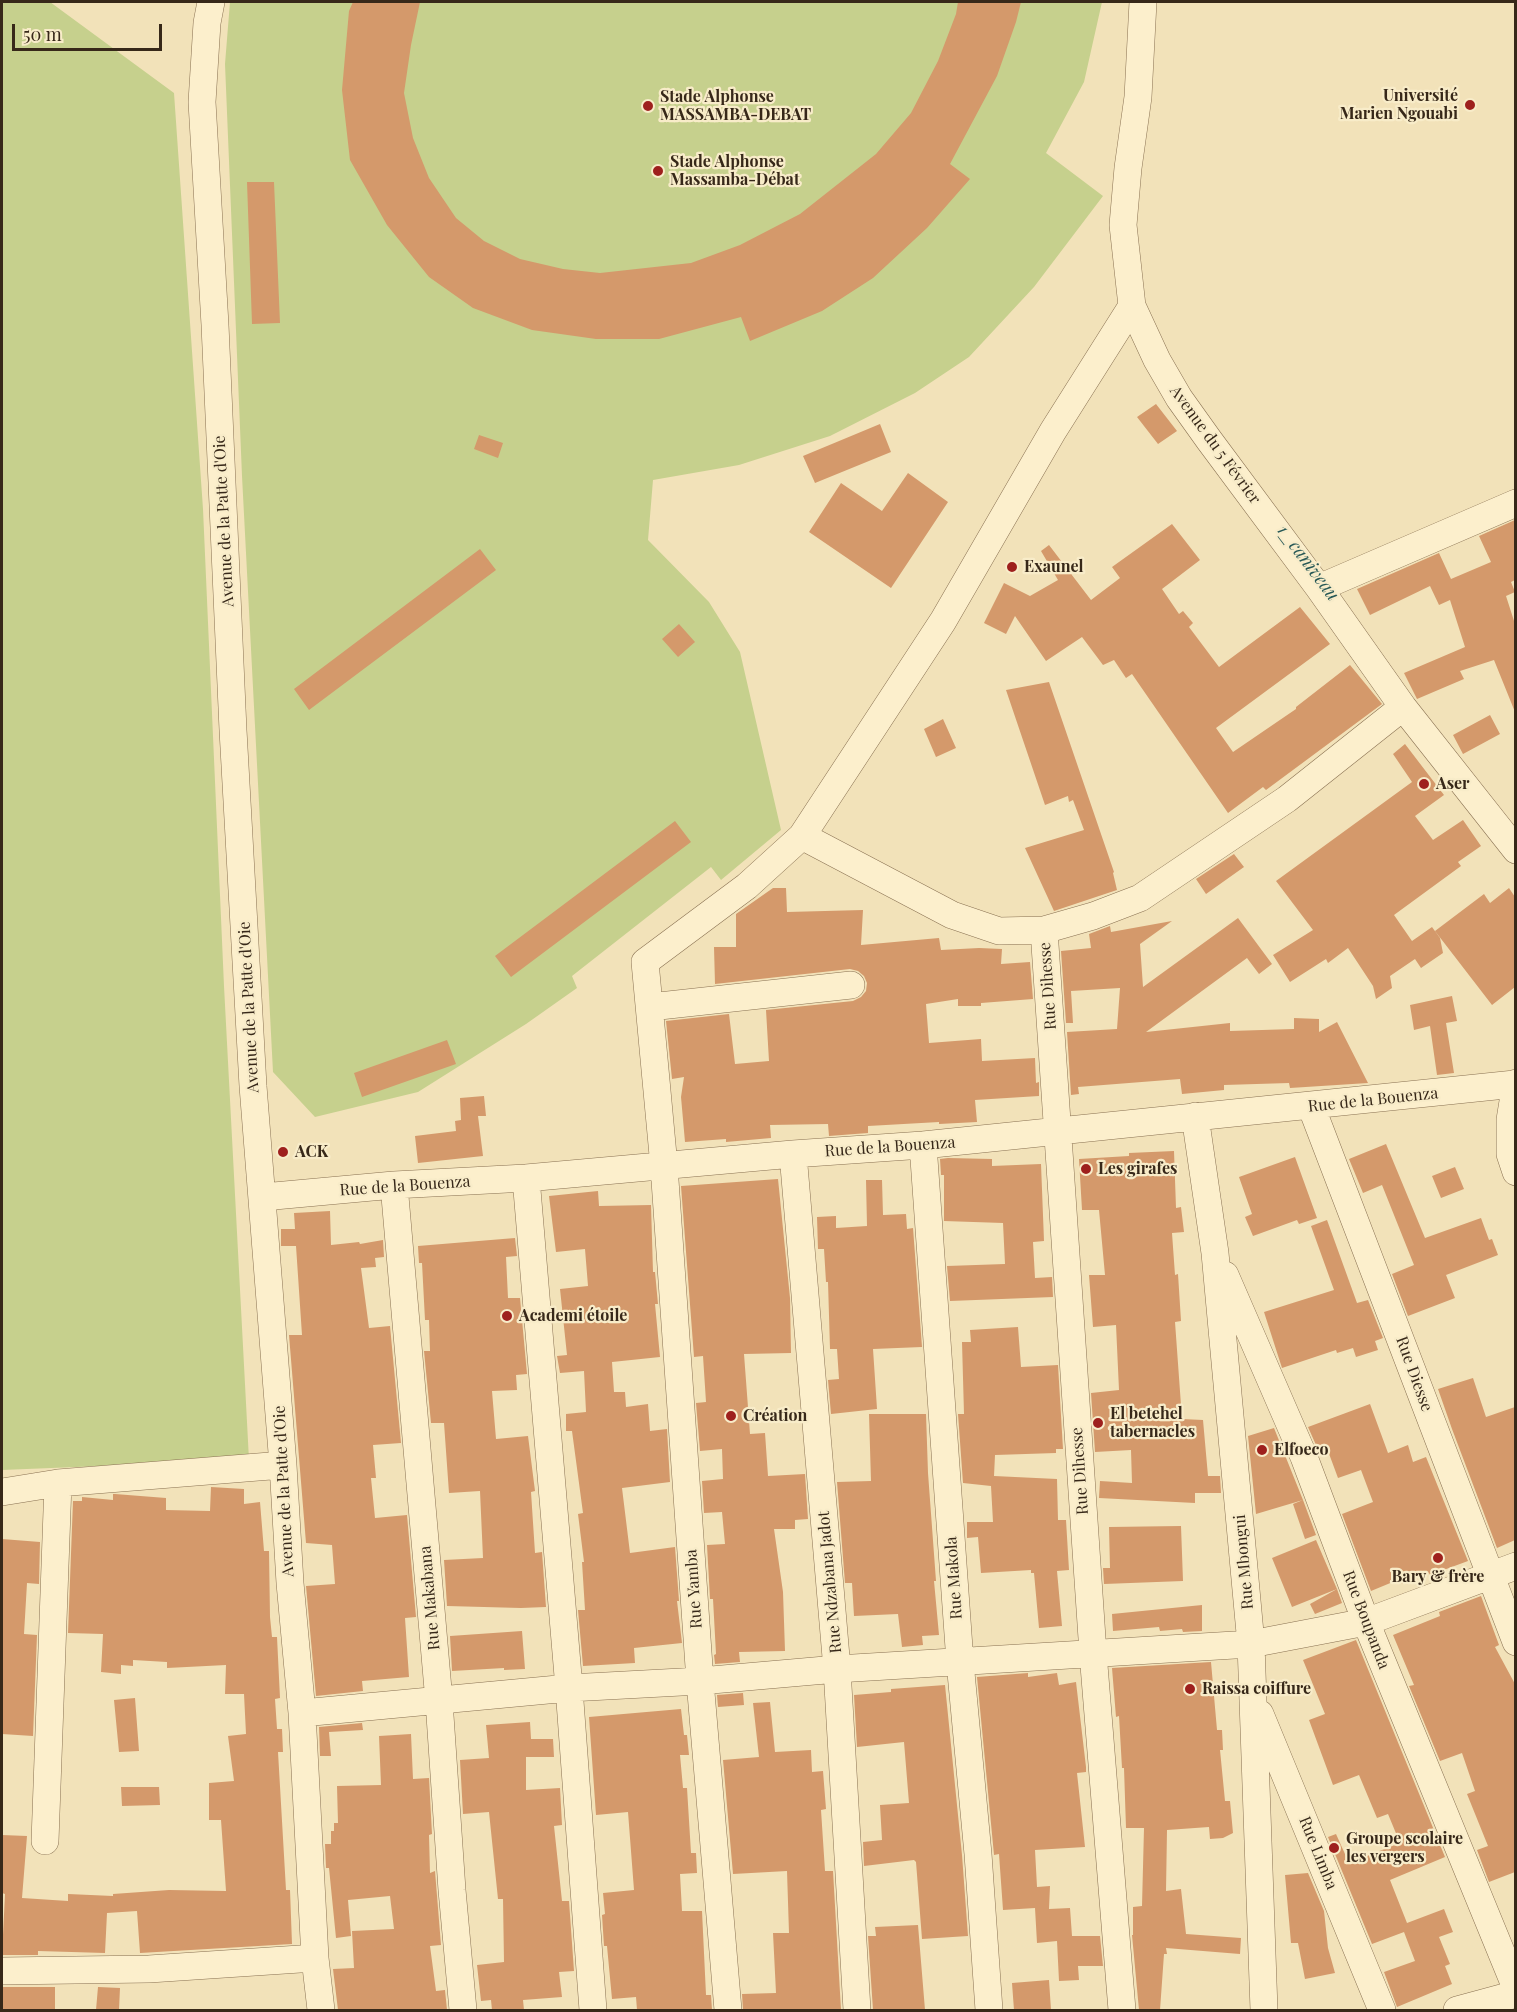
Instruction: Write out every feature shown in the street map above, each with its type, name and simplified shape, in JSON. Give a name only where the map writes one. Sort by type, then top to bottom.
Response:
[{"type":"street","name":"Avenue de la Patte d'Oie","points":[[211,2],[207,23],[202,102],[215,325],[233,730],[253,1086],[284,1466],[290,1583],[302,1713],[315,1958],[321,2010]]},
{"type":"street","name":"Avenue du 5 Février","points":[[1143,2],[1138,97],[1123,225],[1132,306],[1157,360],[1179,398],[1319,588],[1403,707],[1515,850]]},
{"type":"street","points":[[1132,306],[1053,431],[943,621],[802,836],[951,915],[999,931],[1044,930],[1093,916],[1140,898],[1287,799],[1403,707]]},
{"type":"street","points":[[1319,588],[1515,503]]},
{"type":"street","name":"Rue Yamba","points":[[728,2010],[700,1681],[664,1166],[645,962],[747,886],[802,836]]},
{"type":"street","name":"Rue Dihesse","points":[[1044,930],[1093,1653],[1122,2010]]},
{"type":"street","points":[[650,1007],[851,986]]},
{"type":"street","name":"Rue de la Bouenza","points":[[263,1197],[923,1145],[1515,1084]]},
{"type":"street","points":[[1515,1084],[1510,1119],[1510,1154],[1515,1172]]},
{"type":"street","name":"Rue Diesse","points":[[1311,1106],[1383,1290],[1515,1642]]},
{"type":"street","name":"Rue Mbongui","points":[[1195,1116],[1215,1253],[1251,1644],[1264,2010]]},
{"type":"street","name":"Rue Makola","points":[[923,1145],[960,1662],[978,1854],[989,2010]]},
{"type":"street","name":"Rue Ndzabana Jadot","points":[[793,1154],[837,1669],[857,2010]]},
{"type":"street","points":[[526,1178],[569,1688],[593,2010]]},
{"type":"street","name":"Rue Makabana","points":[[394,1185],[439,1701],[452,1890],[464,2010]]},
{"type":"street","name":"Rue Boupanda","points":[[1215,1253],[1304,1457],[1366,1622],[1515,1988]]},
{"type":"street","points":[[2,1492],[58,1483],[284,1466]]},
{"type":"street","points":[[45,1841],[58,1483]]},
{"type":"street","points":[[302,1713],[569,1688],[1251,1644],[1366,1622],[1515,1566]]},
{"type":"street","name":"Rue Limba","points":[[1253,1696],[1382,2010]]},
{"type":"street","points":[[2,1971],[149,1969],[315,1958]]},
{"type":"street","points":[[1457,2010],[1515,1994]]},
{"type":"green space","points":[[2,2],[50,2],[174,93],[203,509],[224,986],[249,1460],[2,1470]]},
{"type":"green space","points":[[230,2],[1102,2],[1084,82],[1046,153],[1103,196],[1034,287],[969,357],[915,393],[830,436],[739,465],[653,480],[648,540],[709,602],[740,652],[781,830],[721,880],[711,867],[572,976],[577,988],[526,1024],[418,1092],[315,1117],[273,1072],[242,476],[225,64]]},
{"type":"building","points":[[353,2],[420,2],[404,93],[413,138],[429,178],[456,218],[484,241],[520,259],[563,269],[600,273],[691,263],[740,245],[800,214],[876,154],[911,113],[938,61],[956,14],[958,2],[1021,2],[997,76],[950,164],[970,179],[927,228],[873,278],[822,311],[750,341],[741,317],[659,339],[596,339],[532,330],[473,308],[429,277],[387,225],[350,160],[342,90],[349,11]]},
{"type":"building","points":[[247,182],[274,182],[280,323],[252,324]]},
{"type":"building","points":[[1156,404],[1177,431],[1158,444],[1137,417]]},
{"type":"building","points":[[880,424],[891,452],[815,483],[803,456]]},
{"type":"building","points":[[479,435],[503,443],[498,458],[474,449]]},
{"type":"building","points":[[908,473],[948,502],[891,588],[809,532],[841,483],[882,511]]},
{"type":"building","points":[[1515,520],[1515,580],[1511,582],[1515,592],[1506,596],[1515,624],[1515,712],[1494,660],[1460,671],[1464,679],[1417,699],[1404,673],[1465,647],[1450,600],[1439,605],[1430,586],[1370,615],[1357,589],[1439,553],[1451,579],[1491,562],[1479,536]]},
{"type":"building","points":[[1172,524],[1200,560],[1162,589],[1179,614],[1183,611],[1193,623],[1189,627],[1219,667],[1300,607],[1330,644],[1216,728],[1233,752],[1296,709],[1350,665],[1382,704],[1266,790],[1263,787],[1228,813],[1132,674],[1126,678],[1114,660],[1103,665],[1082,637],[1046,661],[1015,616],[1006,634],[984,623],[1004,583],[1030,596],[1058,580],[1041,551],[1049,545],[1091,600],[1120,578],[1112,567]]},
{"type":"building","points":[[480,549],[496,570],[309,710],[294,689]]},
{"type":"building","points":[[679,624],[695,642],[678,657],[662,639]]},
{"type":"building","points":[[1049,682],[1114,872],[1117,890],[1054,911],[1025,848],[1084,830],[1073,800],[1069,802],[1068,796],[1045,805],[1006,690]]},
{"type":"building","points":[[1490,715],[1500,734],[1463,754],[1453,735]]},
{"type":"building","points":[[943,719],[956,748],[936,757],[924,729]]},
{"type":"building","points":[[1405,744],[1444,795],[1415,816],[1433,840],[1463,820],[1481,846],[1458,862],[1461,866],[1394,915],[1412,941],[1432,927],[1440,938],[1443,953],[1421,968],[1415,959],[1390,976],[1392,988],[1376,999],[1373,986],[1348,948],[1328,963],[1326,959],[1290,982],[1273,955],[1313,930],[1276,881],[1412,782],[1393,754]]},
{"type":"building","points":[[675,821],[691,842],[511,977],[495,956]]},
{"type":"building","points":[[1234,854],[1244,867],[1206,894],[1196,879]]},
{"type":"building","points":[[773,888],[786,888],[787,912],[863,910],[861,945],[939,938],[941,950],[1002,949],[1001,964],[1030,962],[1033,999],[981,1003],[981,1006],[958,1006],[958,999],[926,1004],[929,1043],[981,1039],[982,1061],[1035,1058],[1039,1096],[975,1100],[977,1122],[868,1126],[868,1133],[829,1136],[828,1124],[770,1125],[771,1138],[726,1142],[726,1139],[685,1142],[681,1097],[684,1077],[672,1079],[666,1021],[729,1014],[735,1064],[769,1061],[766,1010],[853,1001],[866,991],[867,983],[864,976],[850,969],[715,984],[714,947],[736,947],[736,914]]},
{"type":"building","points":[[1509,888],[1515,897],[1515,987],[1492,1005],[1435,931],[1484,894],[1490,903]]},
{"type":"building","points":[[1238,918],[1272,964],[1259,974],[1247,958],[1146,1032],[1230,1023],[1230,1031],[1294,1029],[1294,1018],[1319,1019],[1319,1032],[1337,1022],[1368,1083],[1290,1088],[1289,1083],[1224,1085],[1224,1090],[1182,1094],[1180,1079],[1078,1087],[1079,1094],[1071,1095],[1067,1032],[1117,1029],[1120,988],[1071,991],[1073,1023],[1066,1023],[1061,951],[1091,948],[1089,934],[1110,926],[1111,932],[1172,921],[1140,944],[1143,987]]},
{"type":"building","points":[[1452,996],[1457,1021],[1446,1023],[1454,1073],[1437,1075],[1430,1026],[1414,1030],[1410,1005]]},
{"type":"building","points":[[447,1040],[456,1064],[362,1097],[354,1073]]},
{"type":"building","points":[[484,1096],[486,1116],[478,1116],[483,1156],[418,1163],[415,1136],[456,1131],[455,1121],[461,1120],[460,1098]]},
{"type":"building","points":[[1386,1144],[1425,1238],[1481,1218],[1489,1240],[1492,1239],[1498,1255],[1446,1275],[1455,1298],[1408,1316],[1392,1274],[1414,1265],[1382,1185],[1363,1193],[1349,1159]]},
{"type":"building","points":[[1174,1151],[1176,1208],[1181,1207],[1184,1232],[1172,1233],[1181,1321],[1175,1322],[1182,1419],[1203,1420],[1208,1476],[1220,1476],[1221,1493],[1195,1493],[1195,1503],[1099,1498],[1100,1481],[1132,1483],[1131,1450],[1095,1452],[1091,1393],[1119,1390],[1116,1325],[1093,1327],[1089,1275],[1105,1275],[1099,1210],[1082,1210],[1079,1159]]},
{"type":"building","points":[[1295,1157],[1317,1218],[1299,1224],[1297,1220],[1253,1236],[1245,1217],[1252,1214],[1239,1177]]},
{"type":"building","points":[[940,1159],[992,1159],[992,1166],[1041,1164],[1044,1241],[1033,1242],[1035,1278],[1052,1277],[1053,1297],[950,1301],[947,1266],[1005,1264],[1003,1223],[944,1221],[944,1175],[941,1175]]},
{"type":"building","points":[[1455,1167],[1464,1189],[1441,1198],[1432,1176]]},
{"type":"building","points":[[778,1179],[790,1298],[791,1353],[744,1354],[750,1434],[765,1433],[768,1476],[805,1474],[808,1519],[795,1520],[795,1529],[774,1529],[783,1592],[785,1651],[739,1652],[740,1662],[715,1664],[713,1599],[710,1599],[707,1545],[725,1544],[722,1512],[704,1513],[702,1481],[723,1479],[722,1449],[700,1451],[696,1403],[706,1402],[703,1356],[694,1357],[681,1186]]},
{"type":"building","points":[[866,1180],[882,1180],[883,1215],[906,1214],[907,1229],[913,1228],[922,1347],[873,1349],[877,1409],[831,1414],[828,1380],[839,1379],[837,1349],[830,1349],[828,1282],[826,1282],[824,1249],[818,1249],[817,1217],[836,1216],[836,1228],[867,1226]]},
{"type":"building","points":[[598,1191],[599,1206],[651,1205],[653,1272],[655,1272],[658,1304],[655,1304],[660,1357],[612,1362],[614,1392],[625,1392],[626,1407],[648,1404],[650,1431],[667,1429],[670,1482],[622,1488],[630,1553],[675,1547],[679,1601],[677,1601],[682,1643],[634,1648],[635,1663],[583,1666],[578,1610],[585,1610],[582,1562],[584,1562],[578,1514],[583,1513],[572,1431],[566,1431],[566,1414],[586,1412],[584,1371],[560,1373],[557,1356],[567,1355],[560,1289],[588,1286],[585,1249],[556,1252],[549,1196]]},
{"type":"building","points":[[330,1211],[331,1245],[383,1240],[384,1257],[375,1258],[376,1267],[361,1268],[369,1328],[390,1326],[401,1443],[373,1445],[376,1478],[371,1478],[375,1518],[407,1515],[416,1617],[405,1618],[409,1677],[362,1681],[363,1691],[316,1696],[306,1586],[335,1584],[332,1545],[306,1543],[289,1335],[302,1335],[296,1246],[281,1246],[281,1229],[295,1229],[294,1213]]},
{"type":"building","points":[[1327,1220],[1357,1303],[1368,1300],[1383,1338],[1375,1341],[1378,1350],[1356,1357],[1353,1348],[1337,1353],[1336,1350],[1282,1368],[1264,1312],[1334,1290],[1311,1226]]},
{"type":"building","points":[[515,1238],[517,1256],[506,1257],[508,1298],[520,1298],[527,1374],[516,1375],[517,1390],[492,1391],[496,1439],[528,1436],[535,1491],[531,1492],[535,1553],[542,1552],[546,1607],[447,1606],[444,1560],[483,1558],[480,1491],[449,1493],[444,1423],[431,1423],[424,1351],[430,1351],[429,1320],[425,1320],[422,1263],[419,1263],[418,1246]]},
{"type":"building","points":[[1018,1327],[1021,1367],[1058,1365],[1063,1449],[1056,1449],[1056,1453],[995,1455],[994,1476],[1057,1479],[1058,1520],[1066,1520],[1069,1570],[1057,1571],[1062,1626],[1039,1628],[1034,1573],[1031,1573],[1031,1570],[981,1573],[978,1537],[967,1538],[967,1522],[993,1522],[991,1486],[963,1483],[958,1414],[964,1414],[962,1342],[971,1342],[970,1330]]},
{"type":"building","points":[[1473,1378],[1486,1417],[1515,1407],[1515,1540],[1497,1548],[1438,1389]]},
{"type":"building","points":[[1370,1404],[1388,1453],[1408,1445],[1413,1462],[1426,1457],[1468,1561],[1402,1584],[1400,1579],[1371,1591],[1342,1514],[1373,1502],[1361,1470],[1338,1478],[1328,1451],[1320,1454],[1308,1427]]},
{"type":"building","points":[[869,1414],[926,1414],[936,1581],[934,1581],[939,1635],[922,1636],[923,1645],[902,1647],[898,1614],[854,1616],[852,1583],[845,1583],[837,1482],[871,1481]]},
{"type":"building","points":[[1274,1428],[1303,1500],[1256,1514],[1248,1436]]},
{"type":"building","points":[[211,1487],[244,1489],[244,1504],[260,1502],[264,1551],[269,1551],[270,1617],[272,1637],[277,1637],[280,1698],[275,1699],[277,1729],[282,1729],[283,1752],[278,1752],[286,1890],[290,1890],[292,1944],[140,1953],[137,1911],[107,1913],[105,1953],[38,1951],[38,1955],[2,1955],[5,1894],[2,1893],[2,1835],[27,1836],[22,1898],[68,1901],[68,1894],[113,1896],[113,1894],[169,1890],[226,1891],[221,1820],[209,1820],[209,1783],[234,1781],[228,1736],[246,1734],[244,1694],[225,1694],[226,1665],[167,1668],[167,1662],[133,1660],[133,1666],[121,1665],[121,1674],[101,1672],[103,1634],[68,1633],[73,1501],[82,1501],[82,1497],[113,1500],[113,1494],[115,1494],[166,1498],[166,1510],[210,1511]]},
{"type":"building","points":[[1303,1500],[1316,1535],[1305,1539],[1293,1504]]},
{"type":"building","points":[[1181,1526],[1183,1581],[1104,1584],[1103,1568],[1110,1568],[1109,1527]]},
{"type":"building","points":[[2,1539],[40,1542],[39,1584],[27,1583],[24,1634],[37,1635],[33,1736],[2,1734]]},
{"type":"building","points":[[1316,1540],[1337,1589],[1292,1607],[1272,1558]]},
{"type":"building","points":[[1337,1589],[1342,1603],[1315,1614],[1310,1604]]},
{"type":"building","points":[[1481,1596],[1499,1645],[1495,1647],[1515,1684],[1515,1872],[1489,1882],[1477,1850],[1488,1846],[1467,1794],[1475,1791],[1462,1753],[1440,1761],[1409,1686],[1414,1685],[1393,1635],[1440,1616],[1439,1612]]},
{"type":"building","points":[[1202,1605],[1202,1631],[1183,1632],[1182,1629],[1160,1631],[1159,1627],[1113,1631],[1112,1614]]},
{"type":"building","points":[[522,1631],[525,1669],[452,1671],[450,1636]]},
{"type":"building","points":[[1356,1640],[1445,1857],[1390,1880],[1407,1923],[1444,1909],[1453,1932],[1439,1937],[1450,1964],[1445,1966],[1452,1984],[1397,2007],[1384,1972],[1415,1961],[1404,1932],[1372,1944],[1328,1837],[1336,1834],[1349,1863],[1400,1843],[1388,1814],[1377,1818],[1359,1775],[1333,1785],[1309,1720],[1325,1714],[1303,1660]]},
{"type":"building","points":[[1211,1662],[1217,1730],[1222,1730],[1223,1750],[1220,1750],[1225,1801],[1230,1801],[1233,1833],[1223,1838],[1210,1839],[1209,1827],[1167,1830],[1166,1891],[1181,1889],[1186,1934],[1241,1938],[1240,1954],[1166,1948],[1160,2010],[1139,2010],[1132,1935],[1133,1907],[1142,1906],[1144,1828],[1126,1828],[1124,1768],[1122,1768],[1119,1716],[1116,1717],[1112,1668]]},
{"type":"building","points":[[1028,1673],[1028,1677],[1057,1673],[1059,1685],[1076,1682],[1086,1767],[1086,1772],[1077,1773],[1085,1847],[1035,1850],[1037,1887],[1050,1886],[1049,1909],[1070,1908],[1072,1936],[1100,1936],[1103,1966],[1078,1966],[1079,1980],[1059,1981],[1057,1941],[1037,1943],[1035,1908],[1003,1910],[999,1854],[994,1855],[977,1677]]},
{"type":"building","points":[[945,1685],[968,1936],[922,1939],[916,1862],[914,1860],[864,1866],[863,1842],[882,1840],[880,1805],[909,1803],[904,1742],[857,1747],[854,1695],[891,1692],[891,1689]]},
{"type":"building","points":[[743,1693],[744,1705],[718,1707],[717,1695]]},
{"type":"building","points":[[135,1698],[139,1751],[119,1752],[114,1700]]},
{"type":"building","points":[[770,1702],[775,1752],[811,1750],[812,1772],[823,1771],[826,1809],[821,1810],[825,1871],[833,1871],[841,2010],[743,2010],[742,1994],[776,1993],[773,1933],[789,1933],[787,1871],[733,1874],[723,1760],[759,1757],[753,1703]]},
{"type":"building","points":[[681,1709],[689,1755],[680,1755],[683,1788],[687,1788],[691,1853],[696,1853],[697,1873],[680,1874],[682,1911],[702,1911],[706,1995],[711,1995],[712,2010],[637,2010],[636,1997],[612,1999],[602,1915],[605,1914],[603,1893],[634,1890],[628,1812],[596,1815],[589,1717]]},
{"type":"building","points":[[530,1722],[531,1739],[553,1739],[554,1757],[526,1757],[526,1790],[560,1788],[562,1825],[554,1826],[562,1901],[569,1901],[574,1971],[559,1972],[562,1997],[523,2000],[524,2010],[492,2010],[491,2000],[481,2001],[477,1965],[504,1962],[503,1899],[498,1899],[489,1812],[463,1814],[460,1760],[489,1758],[486,1725]]},
{"type":"building","points":[[362,1723],[363,1730],[329,1732],[331,1756],[320,1756],[319,1727]]},
{"type":"building","points":[[411,1734],[413,1779],[429,1778],[432,1834],[429,1835],[430,1873],[435,1871],[441,1945],[430,1946],[436,1991],[445,1990],[447,2010],[338,2010],[333,1969],[354,1968],[352,1931],[394,1929],[390,1896],[348,1900],[351,1936],[336,1938],[325,1844],[331,1844],[331,1831],[334,1831],[334,1823],[338,1823],[337,1786],[381,1785],[379,1736]]},
{"type":"building","points":[[121,1787],[159,1787],[160,1805],[122,1806]]},
{"type":"building","points":[[1308,1873],[1324,1911],[1328,1948],[1335,1973],[1305,1979],[1298,1943],[1291,1943],[1285,1875]]},
{"type":"building","points":[[918,1925],[925,2010],[873,2010],[868,1936],[876,1936],[875,1927]]},
{"type":"building","points":[[1049,1980],[1051,2010],[1014,2010],[1012,1983]]},
{"type":"building","points":[[2,1987],[55,1987],[55,2010],[2,2010]]},
{"type":"building","points":[[98,1987],[120,1988],[119,2010],[96,2010]]},
{"type":"place","name":"Université Marien Ngouabi","points":[[1470,105]]},
{"type":"place","name":"Stade Alphonse MASSAMBA-DEBAT","points":[[648,106]]},
{"type":"place","name":"Stade Alphonse Massamba-Débat","points":[[658,171]]},
{"type":"place","name":"Exaunel","points":[[1012,567]]},
{"type":"place","name":"Aser","points":[[1424,784]]},
{"type":"place","name":"ACK","points":[[283,1152]]},
{"type":"place","name":"Les girafes","points":[[1086,1169]]},
{"type":"place","name":"Academi étoile","points":[[507,1316]]},
{"type":"place","name":"Création","points":[[731,1416]]},
{"type":"place","name":"El betehel tabernacles","points":[[1098,1423]]},
{"type":"place","name":"Elfoeco","points":[[1262,1450]]},
{"type":"place","name":"Bary & frère","points":[[1438,1558]]},
{"type":"place","name":"Raissa coiffure","points":[[1190,1689]]},
{"type":"place","name":"Groupe scolaire les vergers","points":[[1334,1848]]},
{"type":"water label","name":"1_caniveau","points":[[1308,563]]}]
